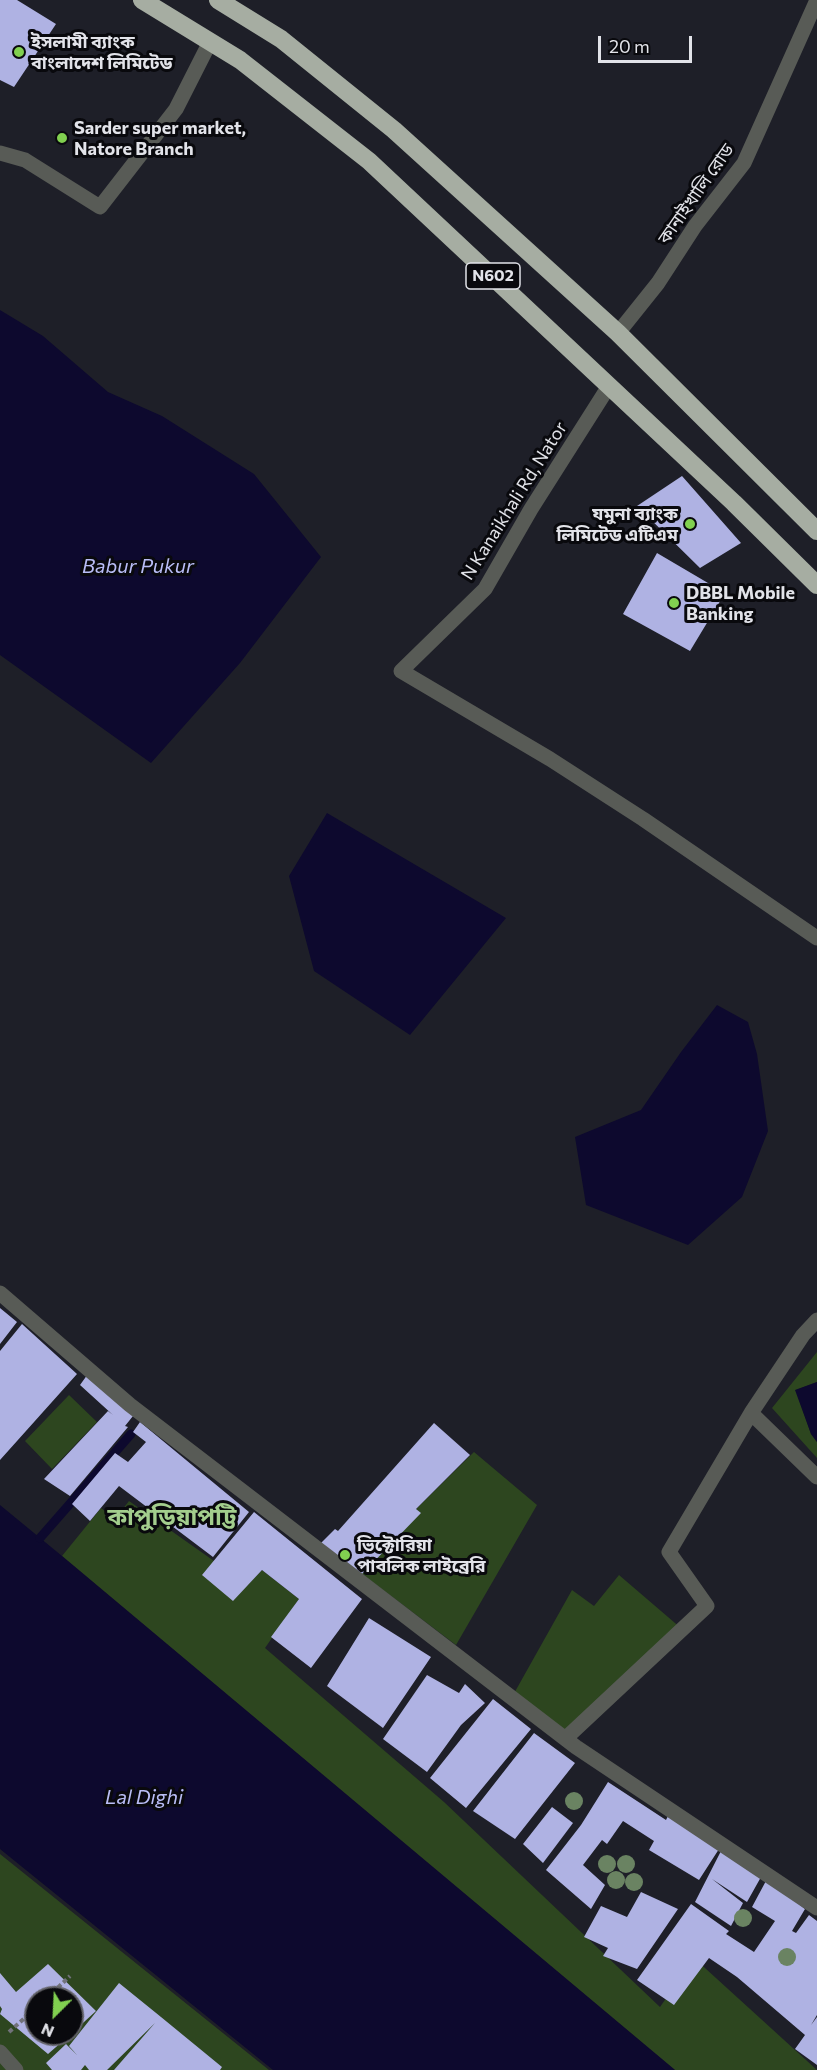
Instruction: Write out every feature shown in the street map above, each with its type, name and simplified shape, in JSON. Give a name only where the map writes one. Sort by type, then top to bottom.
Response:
[{"type":"highway","name":"N602","points":[[142,0],[240,60],[369,161],[734,503],[817,585]]},
{"type":"highway","name":"N602","points":[[218,0],[280,39],[394,130],[618,333],[817,531]]},
{"type":"street","name":"কানাইখালি রোড","points":[[618,333],[658,283],[695,226],[744,163],[817,0]]},
{"type":"street","points":[[0,153],[25,160],[100,207],[176,109],[210,42]]},
{"type":"street","name":"N Kanaikhali Rd, Nator","points":[[609,386],[531,509],[485,589],[401,671],[550,759],[643,819],[817,938]]},
{"type":"street","points":[[0,1293],[130,1405],[566,1738],[817,1908]]},
{"type":"street","points":[[566,1738],[706,1606],[669,1552],[751,1413],[803,1335],[817,1320]]},
{"type":"street","points":[[751,1413],[817,1477]]},
{"type":"street","points":[[0,2052],[16,2070]]},
{"type":"path","points":[[59,1986],[70,1976]]},
{"type":"path","points":[[7,2034],[24,2019]]},
{"type":"green space","points":[[817,1352],[817,1382],[796,1390],[811,1434],[817,1442],[817,1458],[772,1408]]},
{"type":"green space","points":[[69,1395],[97,1422],[52,1469],[25,1441]]},
{"type":"green space","points":[[474,1452],[537,1505],[456,1645],[362,1574],[420,1513],[416,1509]]},
{"type":"green space","points":[[129,1501],[214,1561],[233,1600],[262,1570],[299,1599],[265,1648],[444,1802],[660,2007],[694,1958],[817,2070],[675,2070],[62,1556],[101,1508],[115,1519]]},
{"type":"green space","points":[[619,1575],[682,1629],[566,1738],[512,1697],[572,1590],[594,1606]]},
{"type":"green space","points":[[0,1854],[269,2070],[0,2070]]},
{"type":"water","name":"Babur Pukur","points":[[0,310],[43,336],[108,392],[162,416],[254,474],[321,557],[240,663],[151,763],[0,655]]},
{"type":"water","points":[[327,813],[506,918],[410,1035],[314,971],[289,876]]},
{"type":"water","points":[[717,1005],[748,1022],[757,1054],[768,1131],[742,1197],[688,1245],[586,1205],[575,1137],[641,1110]]},
{"type":"water","points":[[817,1382],[817,1442],[811,1434],[795,1390]]},
{"type":"water","name":"Lal Dighi","points":[[0,1505],[675,2070],[273,2070],[0,1849]]},
{"type":"building","name":"ইসলামী ব্যাংক বাংলাদেশ লিমিটেড","points":[[0,0],[17,0],[56,24],[14,87],[0,80]]},
{"type":"building","name":"যমুনা ব্যাংক লিমিটেড এটিএম","points":[[682,476],[741,543],[700,568],[637,506]]},
{"type":"building","name":"DBBL Mobile Banking","points":[[657,553],[725,593],[690,651],[623,614]]},
{"type":"building","points":[[0,1308],[17,1322],[0,1344]]},
{"type":"building","points":[[22,1324],[77,1374],[0,1460],[0,1351]]},
{"type":"building","points":[[90,1371],[137,1411],[125,1426],[128,1427],[70,1496],[44,1479],[108,1411],[113,1415],[80,1385]]},
{"type":"building","points":[[140,1422],[249,1512],[213,1557],[119,1486],[90,1521],[72,1504],[115,1453],[128,1462],[146,1442],[133,1432]]},
{"type":"building","points":[[434,1423],[470,1455],[416,1509],[421,1513],[362,1574],[317,1547],[335,1529],[338,1531]]},
{"type":"building","points":[[254,1512],[362,1599],[311,1668],[271,1637],[299,1599],[262,1570],[233,1601],[202,1575]]},
{"type":"building","points":[[369,1618],[431,1657],[383,1728],[327,1686]]},
{"type":"building","points":[[427,1675],[459,1693],[465,1684],[485,1703],[461,1725],[427,1772],[383,1739]]},
{"type":"building","points":[[493,1699],[531,1729],[466,1808],[430,1778]]},
{"type":"building","points":[[534,1733],[575,1763],[515,1839],[473,1811]]},
{"type":"building","points":[[608,1782],[666,1820],[668,1816],[719,1849],[699,1880],[649,1850],[654,1841],[623,1821],[607,1844],[602,1840],[583,1865],[605,1885],[591,1909],[546,1870],[581,1825]]},
{"type":"building","points":[[552,1807],[573,1823],[543,1863],[523,1844]]},
{"type":"building","points":[[721,1851],[761,1877],[747,1902],[712,1879],[743,1903],[731,1926],[695,1902]]},
{"type":"building","points":[[767,1879],[805,1909],[792,1931],[796,1933],[809,1915],[817,1921],[817,2015],[811,2025],[817,2017],[817,2065],[795,2049],[805,2035],[737,1977],[709,1958],[674,2005],[637,1980],[691,1904],[729,1931],[726,1934],[754,1952],[775,1921],[752,1907]]},
{"type":"building","points":[[641,1892],[678,1909],[637,1969],[603,1956],[608,1948],[584,1937],[601,1906],[627,1917]]},
{"type":"building","points":[[48,1964],[70,1986],[24,1986],[24,2034],[0,2014],[2,2009],[0,2006],[0,1973],[16,1992]]},
{"type":"building","points":[[119,1983],[222,2067],[220,2070],[114,2070],[155,2023],[107,2070],[89,2070],[85,2065],[81,2070],[52,2070],[46,2063],[64,2046],[68,2046],[77,2055],[69,2046],[84,2046],[84,2027]]},
{"type":"building","points":[[84,1999],[96,2011],[84,2022]]},
{"type":"building","points":[[38,2046],[57,2046],[48,2054]]},
{"type":"waterway","points":[[40,1538],[131,1434]]},
{"type":"place","name":"ইসলামী ব্যাংক বাংলাদেশ লিমিটেড","points":[[19,52]]},
{"type":"place","name":"Sarder super market, Natore Branch","points":[[62,138]]},
{"type":"place","name":"যমুনা ব্যাংক লিমিটেড এটিএম","points":[[690,524]]},
{"type":"place","name":"DBBL Mobile Banking","points":[[674,603]]},
{"type":"place","name":"ভিক্টোরিয়া পাবলিক লাইব্রেরি","points":[[345,1555]]},
{"type":"district","name":"কাপুড়িয়াপট্টি","points":[[172,1517]]}]
